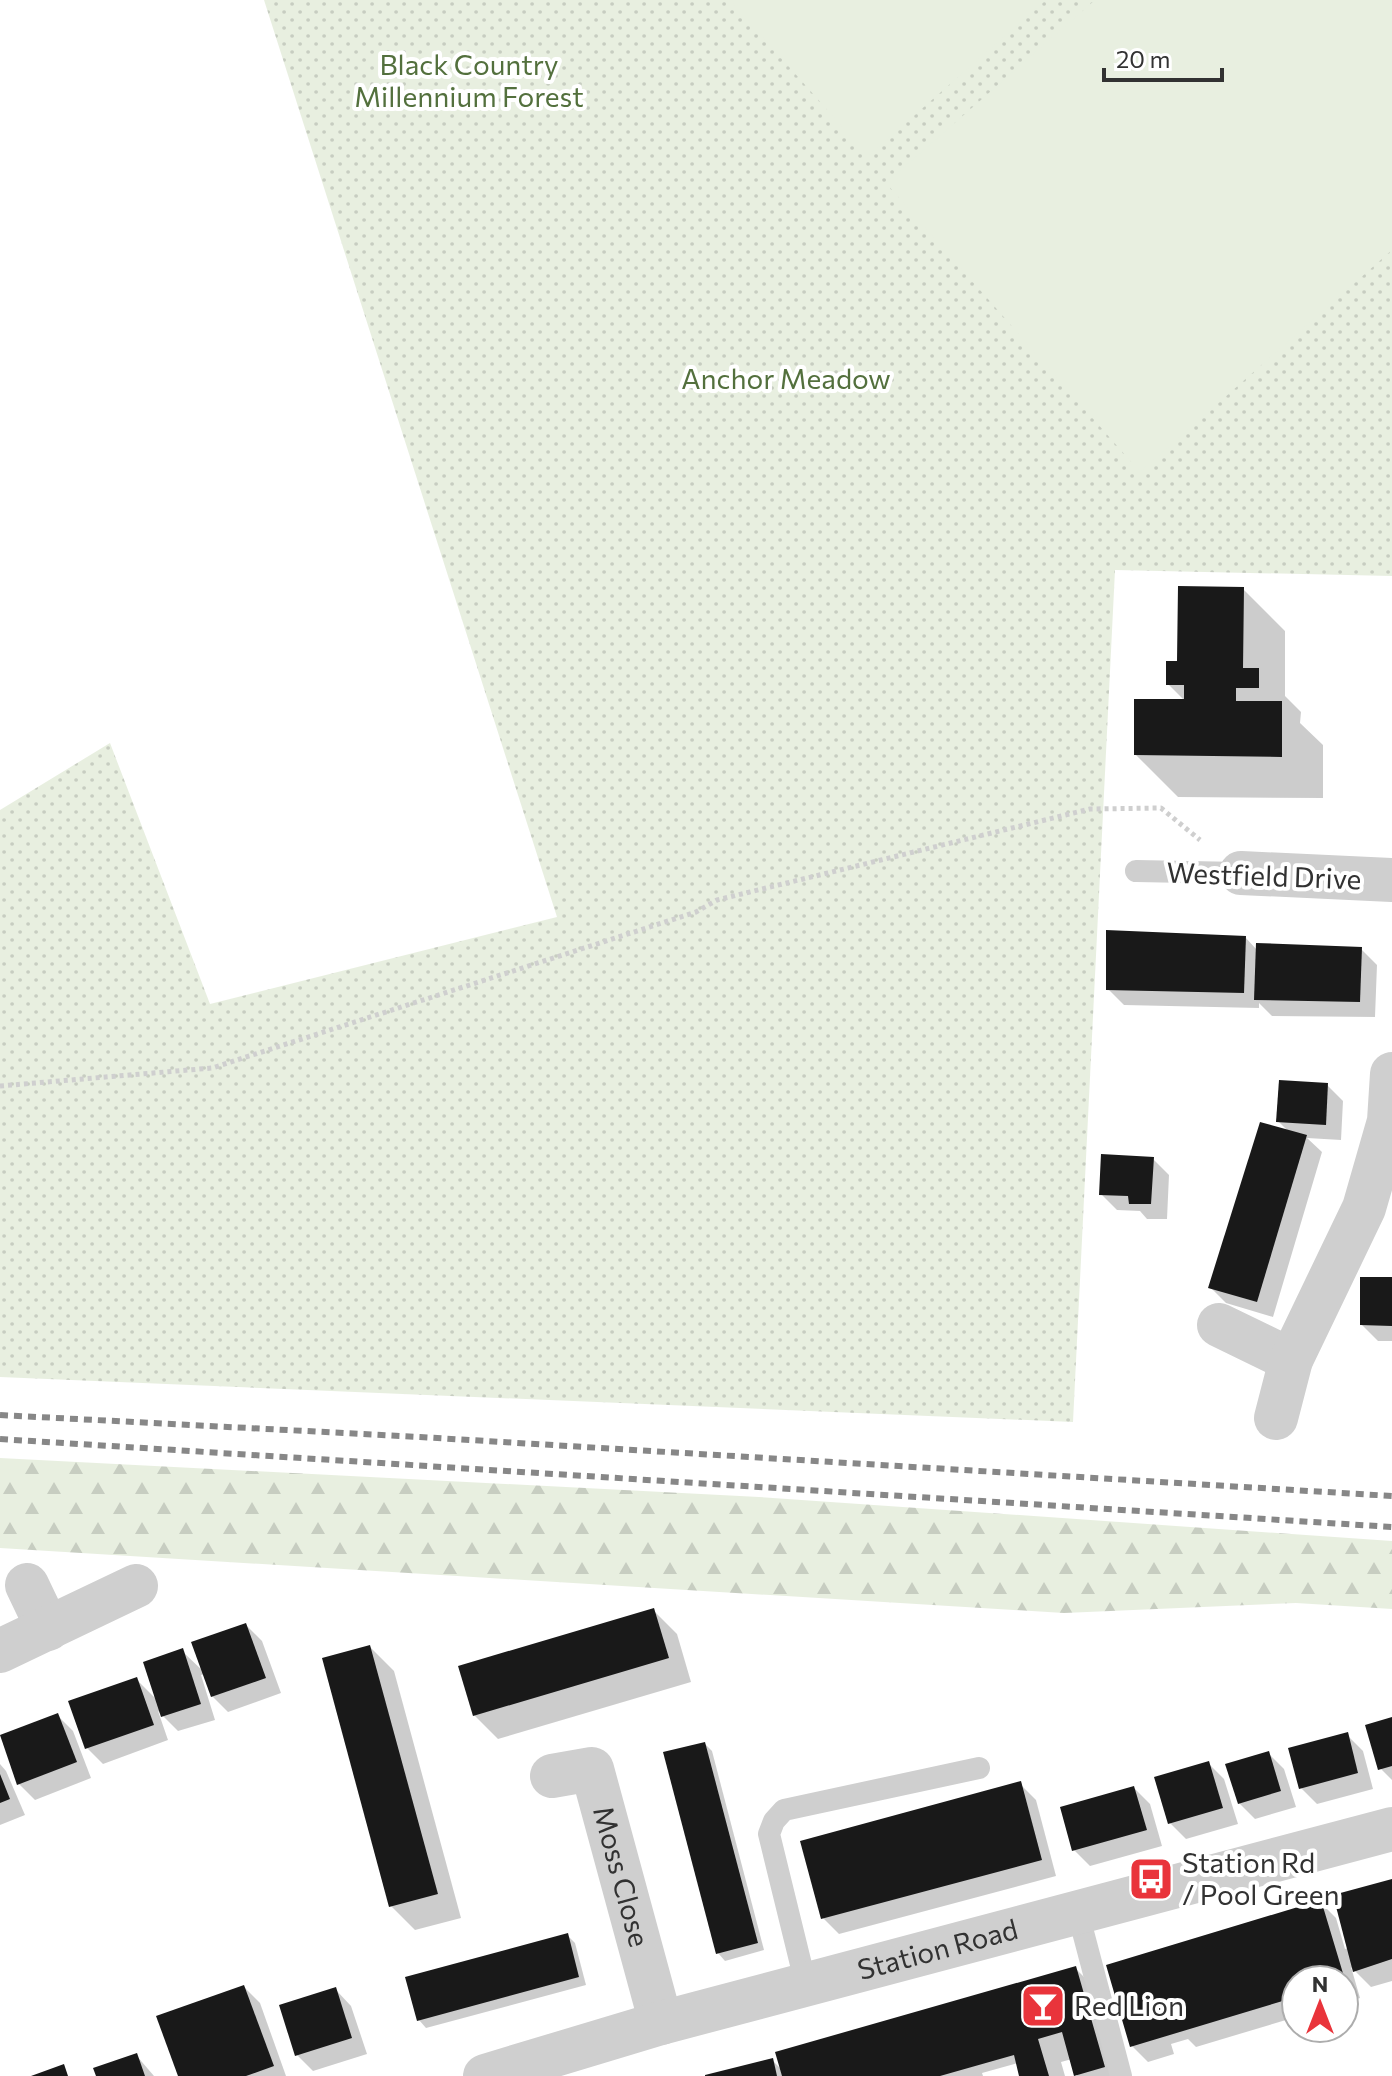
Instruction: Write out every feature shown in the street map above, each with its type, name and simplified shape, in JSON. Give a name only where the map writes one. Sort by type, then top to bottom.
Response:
[{"type":"street","name":"Westfield Drive","points":[[1241,873],[1392,880]]},
{"type":"street","points":[[1276,1418],[1291,1360],[1378,1210],[1392,1074]]},
{"type":"street","points":[[1219,1325],[1291,1360]]},
{"type":"street","points":[[27,1585],[48,1629]]},
{"type":"street","points":[[0,1651],[136,1586]]},
{"type":"street","name":"Moss Close","points":[[552,1776],[592,1769],[661,2023]]},
{"type":"street","name":"Station Road","points":[[493,2075],[661,2023],[1392,1829]]},
{"type":"lane","name":"Westfield Drive","points":[[1136,871],[1241,873]]},
{"type":"lane","points":[[806,1985],[769,1834],[774,1821],[784,1810],[979,1768]]},
{"type":"lane","points":[[1078,1913],[1121,2076]]},
{"type":"path","points":[[0,1086],[212,1068],[696,912],[717,900],[1090,809],[1161,808],[1241,873]]},
{"type":"green space","name":"Anchor Meadow","points":[[264,0],[1392,0],[1392,576],[1115,570],[1073,1422],[0,1377],[0,810],[110,743],[210,1004],[557,917]]},
{"type":"green space","points":[[730,0],[1046,0],[868,156]]},
{"type":"green space","points":[[1095,0],[1392,0],[1392,250],[1140,472],[886,183]]},
{"type":"green space","points":[[0,1458],[759,1497],[1392,1541],[1392,1609],[1296,1603],[1064,1613],[0,1548]]},
{"type":"building","points":[[1178,586],[1244,587],[1243,668],[1259,668],[1259,688],[1236,688],[1236,701],[1282,701],[1282,757],[1134,755],[1134,699],[1184,699],[1184,685],[1166,685],[1166,661],[1177,661]]},
{"type":"building","points":[[1106,930],[1246,936],[1244,993],[1106,990]]},
{"type":"building","points":[[1256,943],[1362,947],[1360,1002],[1254,1000]]},
{"type":"building","points":[[1279,1080],[1328,1083],[1326,1125],[1276,1122]]},
{"type":"building","points":[[1260,1122],[1307,1135],[1257,1302],[1208,1288]]},
{"type":"building","points":[[1101,1154],[1154,1157],[1151,1204],[1129,1204],[1128,1196],[1099,1195]]},
{"type":"building","points":[[1360,1277],[1392,1277],[1392,1326],[1360,1325]]},
{"type":"building","points":[[654,1608],[669,1658],[473,1716],[458,1666]]},
{"type":"building","points":[[246,1623],[266,1678],[211,1697],[191,1642]]},
{"type":"building","points":[[370,1645],[438,1894],[389,1907],[322,1658]]},
{"type":"building","points":[[183,1648],[201,1704],[161,1717],[143,1662]]},
{"type":"building","points":[[137,1677],[154,1725],[85,1749],[68,1701]]},
{"type":"building","points":[[58,1713],[77,1762],[17,1785],[0,1735]]},
{"type":"building","points":[[1392,1717],[1392,1766],[1378,1770],[1365,1725]]},
{"type":"building","points":[[1348,1732],[1358,1773],[1299,1789],[1288,1748]]},
{"type":"building","points":[[705,1742],[758,1943],[716,1954],[663,1752]]},
{"type":"building","points":[[1269,1751],[1281,1791],[1238,1804],[1225,1764]]},
{"type":"building","points":[[1209,1761],[1223,1808],[1168,1824],[1154,1777]]},
{"type":"building","points":[[0,1774],[10,1799],[0,1803]]},
{"type":"building","points":[[1021,1781],[1042,1860],[821,1919],[800,1841]]},
{"type":"building","points":[[1134,1786],[1147,1830],[1072,1851],[1060,1807]]},
{"type":"building","points":[[1392,1879],[1392,1959],[1360,1970],[1360,1964],[1351,1964],[1333,1895]]},
{"type":"building","points":[[1321,1900],[1340,1964],[1280,1964],[1280,2002],[1130,2047],[1106,1965]]},
{"type":"building","points":[[568,1933],[579,1977],[417,2021],[405,1977]]},
{"type":"building","points":[[1076,1966],[1105,2067],[1074,2076],[1062,2032],[1038,2039],[1049,2076],[1019,2076],[1014,2055],[940,2076],[782,2076],[775,2052]]},
{"type":"building","points":[[244,1985],[274,2066],[246,2076],[178,2076],[156,2016]]},
{"type":"building","points":[[336,1987],[352,2038],[295,2056],[279,2005]]},
{"type":"building","points":[[137,2053],[145,2076],[96,2076],[93,2068]]},
{"type":"building","points":[[773,2058],[777,2076],[705,2076],[705,2075]]},
{"type":"building","points":[[64,2064],[68,2076],[31,2076]]},
{"type":"railway","points":[[0,1415],[420,1437],[1392,1496]]},
{"type":"railway","points":[[0,1439],[1392,1527]]},
{"type":"place","name":"Station Rd / Pool Green","points":[[1151,1879]]},
{"type":"place","name":"Red Lion","points":[[1043,2006]]},
{"type":"park label","name":"Black Country Millennium Forest","points":[[469,81]]}]
